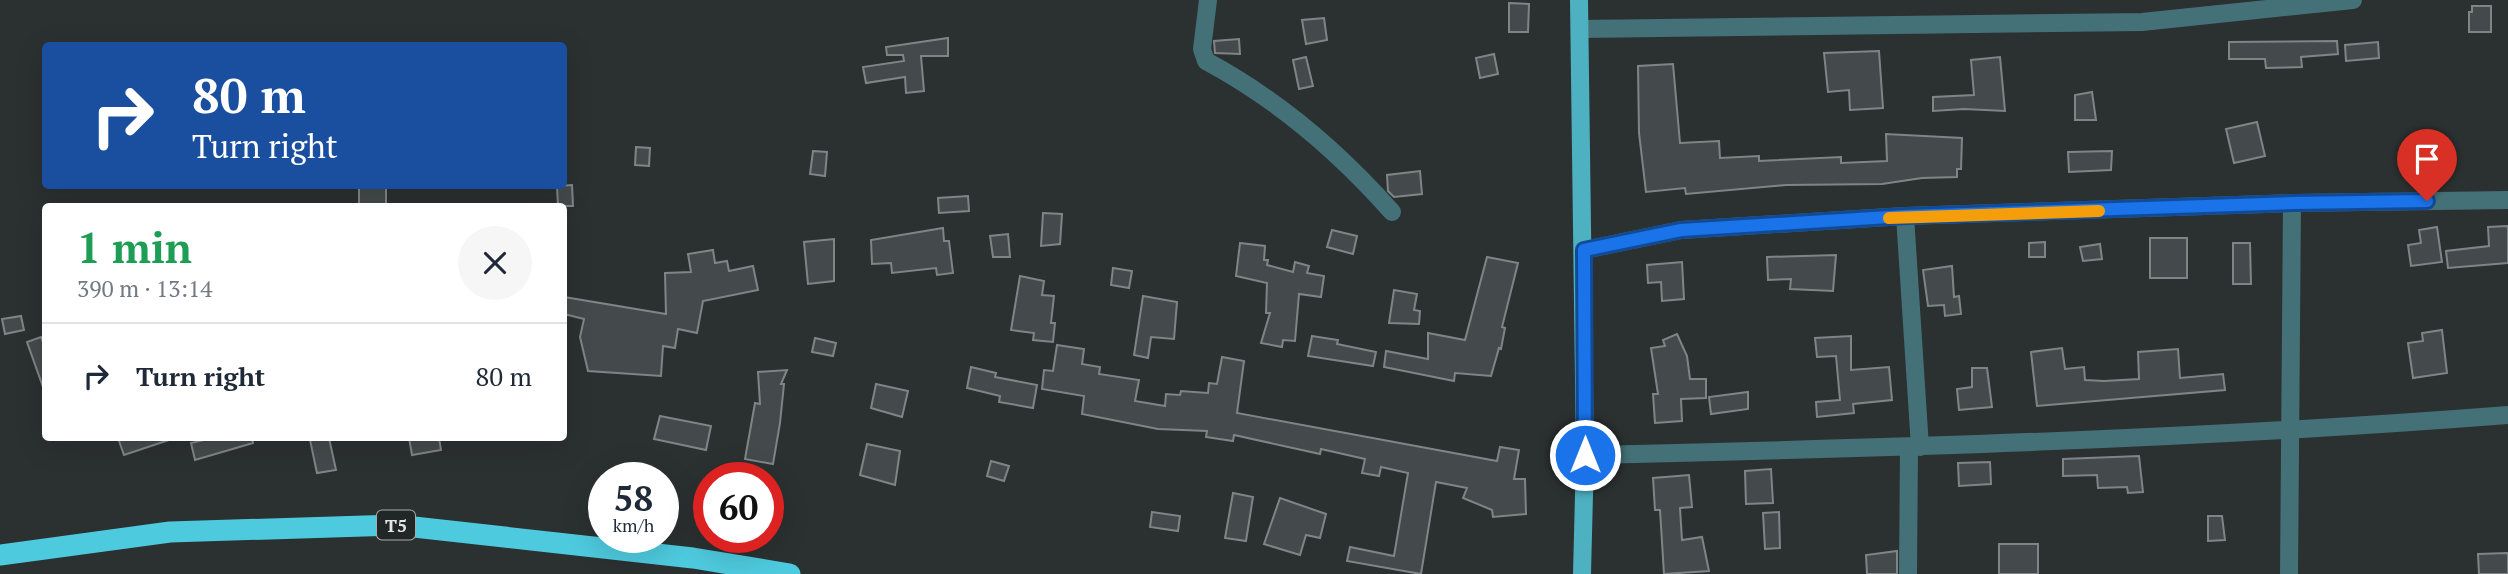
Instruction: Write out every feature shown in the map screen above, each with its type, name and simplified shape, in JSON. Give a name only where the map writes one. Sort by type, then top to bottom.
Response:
[{"type":"highway","name":"T5","points":[[0,555],[170,532],[396,526],[693,558],[790,574]]},
{"type":"main road","points":[[1579,0],[1584,250],[1585,554],[1582,574]]},
{"type":"main road","points":[[1585,554],[1589,574]]},
{"type":"street","points":[[1208,0],[1202,49],[1206,61],[1231,74],[1333,149],[1392,212]]},
{"type":"street","points":[[1580,29],[2142,22],[2353,0]]},
{"type":"street","points":[[1584,250],[1681,230],[1905,216],[2292,203],[2508,200]]},
{"type":"street","points":[[2289,574],[2292,203]]},
{"type":"street","points":[[1905,216],[1914,448],[1908,574]]},
{"type":"street","points":[[1585,455],[1914,448],[2291,430],[2508,415]]},
{"type":"building","points":[[1509,3],[1529,4],[1528,32],[1509,32]]},
{"type":"building","points":[[2472,6],[2491,6],[2491,32],[2469,32],[2469,12],[2472,12]]},
{"type":"building","points":[[1324,18],[1327,40],[1306,44],[1302,20]]},
{"type":"building","points":[[948,38],[948,56],[921,56],[924,91],[906,93],[905,77],[866,83],[863,67],[904,61],[903,55],[887,55],[886,47]]},
{"type":"building","points":[[1239,39],[1240,54],[1215,53],[1214,41]]},
{"type":"building","points":[[2337,41],[2338,54],[2301,57],[2302,67],[2266,68],[2265,59],[2229,59],[2229,42]]},
{"type":"building","points":[[2378,42],[2379,58],[2346,61],[2345,45]]},
{"type":"building","points":[[1879,51],[1883,108],[1850,110],[1849,90],[1828,92],[1824,53]]},
{"type":"building","points":[[1494,54],[1498,74],[1480,78],[1476,58]]},
{"type":"building","points":[[1306,57],[1313,86],[1299,89],[1293,60]]},
{"type":"building","points":[[2000,57],[2005,111],[1933,111],[1933,97],[1974,95],[1971,60]]},
{"type":"building","points":[[1673,64],[1680,143],[1719,141],[1720,158],[1759,156],[1759,161],[1841,157],[1841,163],[1887,161],[1886,134],[1962,138],[1961,169],[1957,169],[1957,177],[1922,178],[1882,184],[1786,185],[1686,194],[1685,188],[1646,192],[1639,133],[1638,66]]},
{"type":"building","points":[[2092,92],[2096,120],[2075,120],[2075,95]]},
{"type":"building","points":[[2257,122],[2265,156],[2234,163],[2226,129]]},
{"type":"building","points":[[636,147],[650,148],[649,166],[635,165]]},
{"type":"building","points":[[813,151],[827,152],[825,176],[810,174]]},
{"type":"building","points":[[2112,151],[2111,170],[2069,172],[2068,152]]},
{"type":"building","points":[[1420,171],[1422,194],[1394,197],[1388,191],[1387,175]]},
{"type":"building","points":[[567,185],[572,185],[573,206],[558,203],[557,189],[567,189]]},
{"type":"building","points":[[359,189],[386,189],[386,203],[359,203]]},
{"type":"building","points":[[968,196],[969,211],[939,213],[938,198]]},
{"type":"building","points":[[1043,213],[1062,214],[1060,244],[1041,246]]},
{"type":"building","points":[[2508,226],[2508,263],[2448,268],[2446,251],[2489,246],[2488,227]]},
{"type":"building","points":[[2437,227],[2442,262],[2411,266],[2408,245],[2421,243],[2419,230]]},
{"type":"building","points":[[943,228],[944,241],[949,241],[953,273],[937,275],[936,268],[892,273],[891,263],[872,264],[871,240]]},
{"type":"building","points":[[1332,230],[1357,236],[1353,254],[1327,247]]},
{"type":"building","points":[[1008,234],[1010,257],[993,257],[990,236]]},
{"type":"building","points":[[2150,238],[2187,238],[2187,278],[2150,278]]},
{"type":"building","points":[[834,239],[834,281],[808,284],[804,242]]},
{"type":"building","points":[[2045,242],[2045,257],[2029,257],[2029,243]]},
{"type":"building","points":[[1240,243],[1265,246],[1264,260],[1268,260],[1267,265],[1293,272],[1295,262],[1309,266],[1307,273],[1324,276],[1321,297],[1299,294],[1295,341],[1283,340],[1282,347],[1261,343],[1270,313],[1266,313],[1267,283],[1236,276]]},
{"type":"building","points":[[2233,243],[2250,243],[2251,284],[2233,284]]},
{"type":"building","points":[[2100,244],[2102,259],[2083,261],[2080,247]]},
{"type":"building","points":[[713,250],[715,263],[727,261],[729,271],[753,266],[758,290],[703,301],[697,333],[678,329],[675,348],[663,346],[661,376],[588,371],[580,337],[584,319],[567,315],[567,298],[666,314],[665,273],[691,272],[688,254]]},
{"type":"building","points":[[1836,255],[1833,291],[1790,289],[1791,279],[1768,280],[1767,257]]},
{"type":"building","points":[[1487,257],[1518,263],[1502,327],[1505,328],[1501,349],[1499,348],[1491,376],[1455,373],[1454,381],[1384,367],[1386,351],[1428,359],[1428,333],[1465,340]]},
{"type":"building","points":[[1682,262],[1684,299],[1662,301],[1661,282],[1648,283],[1647,265]]},
{"type":"building","points":[[1952,266],[1954,297],[1959,296],[1961,314],[1945,316],[1944,305],[1928,306],[1923,270]]},
{"type":"building","points":[[1113,268],[1132,271],[1129,288],[1111,285]]},
{"type":"building","points":[[1020,276],[1044,281],[1042,295],[1054,296],[1051,323],[1055,323],[1053,342],[1033,340],[1034,333],[1011,330]]},
{"type":"building","points":[[1394,290],[1417,294],[1414,310],[1420,311],[1419,324],[1389,323]]},
{"type":"building","points":[[1143,296],[1177,302],[1174,339],[1151,337],[1148,358],[1134,355]]},
{"type":"building","points":[[21,316],[24,330],[5,334],[2,319]]},
{"type":"building","points":[[2442,330],[2447,373],[2413,378],[2408,343],[2423,341],[2422,333]]},
{"type":"building","points":[[1677,334],[1687,356],[1690,379],[1706,379],[1706,398],[1681,399],[1682,421],[1655,423],[1653,394],[1658,394],[1651,348],[1665,346],[1663,340]]},
{"type":"building","points":[[1312,336],[1338,340],[1337,344],[1376,352],[1373,366],[1308,356]]},
{"type":"building","points":[[1851,336],[1851,370],[1889,367],[1892,400],[1853,404],[1854,413],[1817,417],[1816,402],[1840,400],[1836,356],[1817,357],[1815,338]]},
{"type":"building","points":[[41,337],[42,339],[42,384],[27,342]]},
{"type":"building","points":[[815,338],[836,343],[833,356],[812,352]]},
{"type":"building","points":[[1057,345],[1084,349],[1082,364],[1100,367],[1099,374],[1139,380],[1135,401],[1165,406],[1166,394],[1180,395],[1181,391],[1208,393],[1209,383],[1217,384],[1222,357],[1244,361],[1237,413],[1497,461],[1500,447],[1519,450],[1514,479],[1525,479],[1526,514],[1493,517],[1492,510],[1463,498],[1467,488],[1436,482],[1421,574],[1347,561],[1350,547],[1394,556],[1408,473],[1381,467],[1379,476],[1362,473],[1365,459],[1321,449],[1320,454],[1234,435],[1233,441],[1206,437],[1207,431],[1158,429],[1082,414],[1084,396],[1042,389],[1044,370],[1053,371]]},
{"type":"building","points":[[2062,348],[2065,369],[2084,367],[2085,380],[2104,381],[2139,379],[2138,352],[2178,349],[2180,378],[2223,374],[2225,390],[2037,406],[2031,352]]},
{"type":"building","points":[[971,367],[996,373],[995,377],[1037,385],[1033,408],[999,402],[1000,396],[967,388]]},
{"type":"building","points":[[1972,368],[1987,368],[1992,407],[1959,410],[1957,389],[1972,387]]},
{"type":"building","points":[[787,370],[781,384],[784,384],[773,462],[745,459],[755,403],[760,404],[758,372]]},
{"type":"building","points":[[876,384],[908,391],[902,417],[871,408]]},
{"type":"building","points":[[1748,392],[1748,409],[1711,414],[1709,397]]},
{"type":"building","points":[[660,416],[711,426],[706,450],[654,439]]},
{"type":"building","points":[[119,441],[166,441],[124,455]]},
{"type":"building","points":[[253,441],[253,443],[195,460],[191,443]]},
{"type":"building","points":[[310,441],[330,441],[336,470],[317,473]]},
{"type":"building","points":[[410,441],[440,441],[441,450],[412,455]]},
{"type":"building","points":[[867,444],[900,451],[895,485],[860,475]]},
{"type":"building","points":[[2139,456],[2143,492],[2128,493],[2127,487],[2098,488],[2097,475],[2063,476],[2063,459]]},
{"type":"building","points":[[991,461],[1009,466],[1004,481],[987,476]]},
{"type":"building","points":[[1990,462],[1991,484],[1959,486],[1958,463]]},
{"type":"building","points":[[1771,469],[1773,503],[1746,504],[1745,471]]},
{"type":"building","points":[[1689,475],[1692,507],[1680,508],[1682,540],[1702,537],[1709,571],[1664,574],[1660,510],[1655,510],[1653,478]]},
{"type":"building","points":[[1233,493],[1253,497],[1246,541],[1225,538]]},
{"type":"building","points":[[1280,498],[1326,514],[1320,538],[1306,535],[1300,555],[1264,544]]},
{"type":"building","points":[[1152,512],[1180,516],[1178,531],[1150,527]]},
{"type":"building","points":[[1779,512],[1780,548],[1765,549],[1763,513]]},
{"type":"building","points":[[2208,516],[2222,516],[2225,540],[2208,541]]},
{"type":"building","points":[[1999,544],[2038,544],[2038,574],[1999,574]]},
{"type":"building","points":[[1897,551],[1897,574],[1867,574],[1866,555]]},
{"type":"building","points":[[2508,553],[2508,574],[2479,574],[2478,554]]},
{"type":"slow traffic","points":[[1889,218],[2099,211]]},
{"type":"route","points":[[1585,455],[1584,250],[1681,230],[1905,216],[2427,201]]}]
